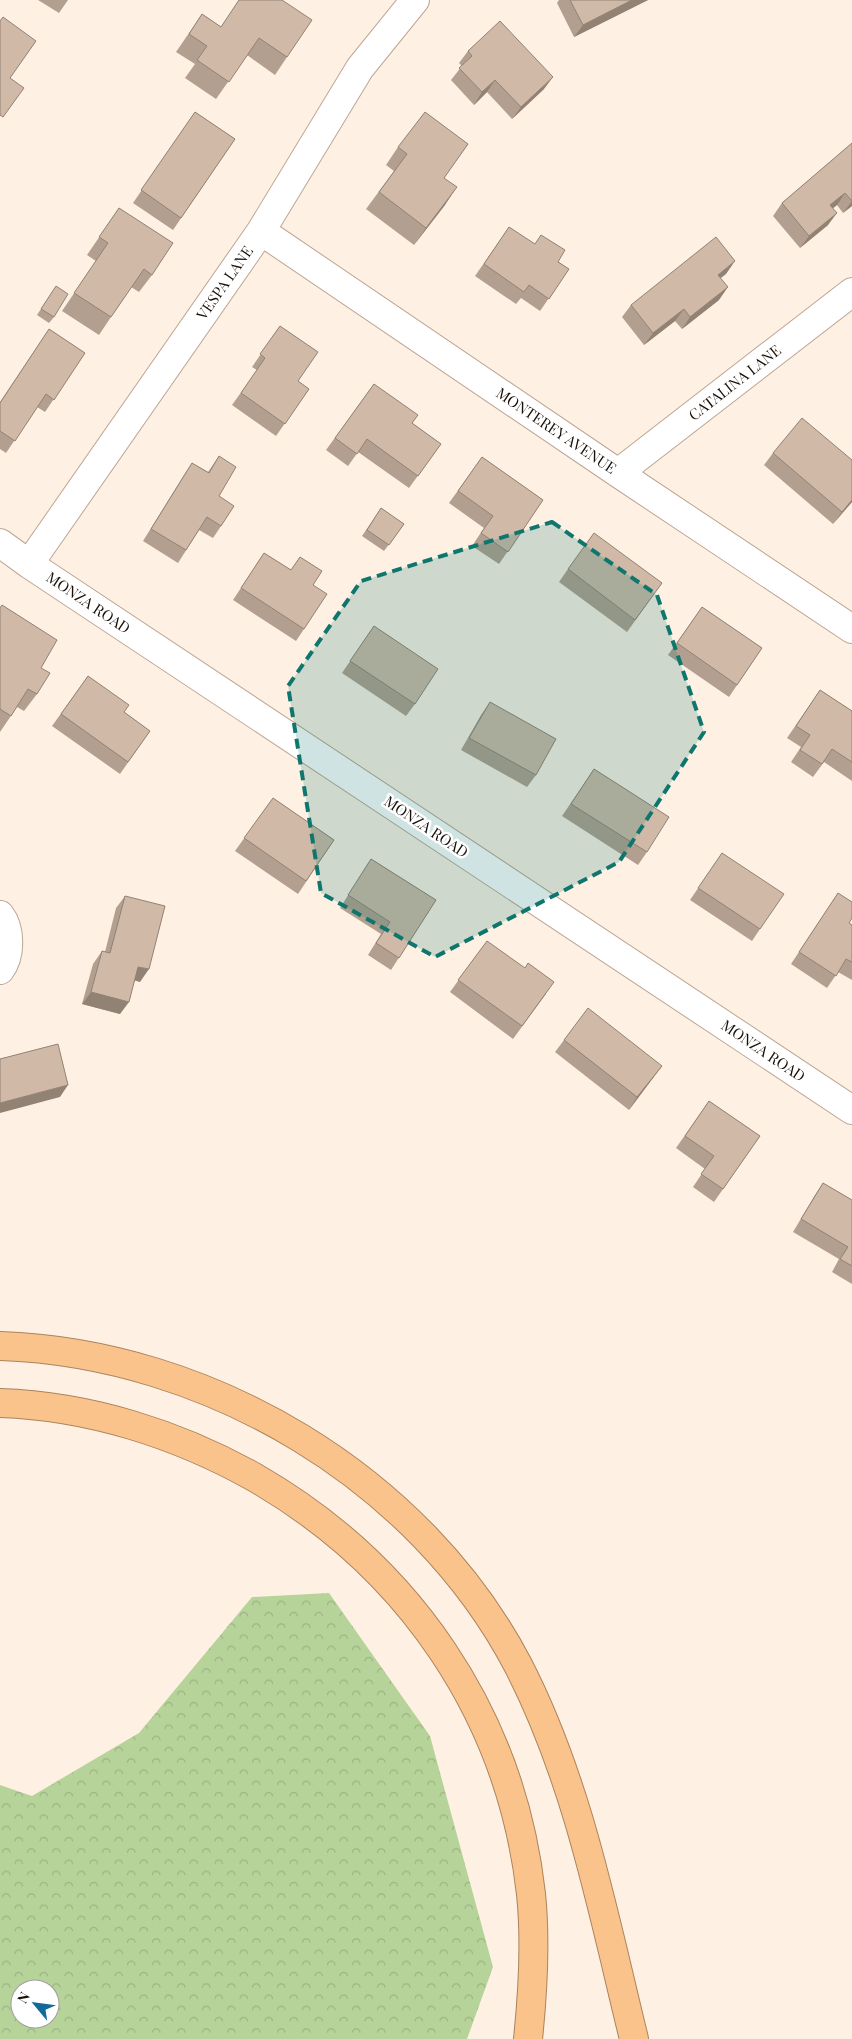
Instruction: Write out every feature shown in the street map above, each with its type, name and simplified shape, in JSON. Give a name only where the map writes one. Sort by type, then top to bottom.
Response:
[{"type":"highway","points":[[0,1346],[68,1352],[130,1365],[184,1382],[242,1406],[293,1434],[342,1466],[388,1502],[432,1545],[453,1568],[488,1614],[517,1664],[543,1718],[571,1798],[587,1853],[634,2039]]},
{"type":"highway","points":[[0,1403],[59,1409],[115,1420],[164,1435],[217,1458],[271,1488],[331,1529],[371,1564],[408,1605],[440,1646],[467,1691],[490,1740],[515,1814],[526,1866],[533,1919],[533,1973],[528,2039]]},
{"type":"street","name":"VESPA LANE","points":[[28,564],[261,231],[360,68],[416,0]]},
{"type":"street","name":"MONTEREY AVENUE","points":[[261,231],[852,630]]},
{"type":"street","name":"CATALINA LANE","points":[[618,473],[852,292]]},
{"type":"street","name":"MONZA ROAD","points":[[0,543],[28,564],[852,1110]]},
{"type":"street","points":[[0,915],[8,934],[8,951],[0,970]]},
{"type":"highlighted area","points":[[552,522],[657,595],[704,732],[619,862],[435,957],[321,893],[288,686],[361,581]]},
{"type":"green space","points":[[329,1593],[430,1736],[493,1967],[467,2039],[0,2039],[0,1785],[32,1796],[139,1733],[252,1597]]},
{"type":"building","points":[[239,0],[282,0],[312,20],[287,57],[259,38],[229,82],[197,60],[207,46],[189,34],[202,14],[221,27]]},
{"type":"building","points":[[570,0],[632,0],[583,25]]},
{"type":"building","points":[[3,17],[36,41],[10,78],[24,88],[3,117],[0,115],[0,21]]},
{"type":"building","points":[[500,21],[553,77],[521,107],[495,80],[482,92],[459,68],[472,56],[468,51]]},
{"type":"building","points":[[195,112],[235,139],[181,218],[141,190]]},
{"type":"building","points":[[425,112],[468,144],[444,178],[457,187],[426,228],[379,192],[407,154],[398,147]]},
{"type":"building","points":[[852,143],[852,201],[845,193],[830,205],[837,213],[809,236],[782,203]]},
{"type":"building","points":[[119,208],[173,243],[152,275],[144,269],[111,317],[74,293],[108,243],[99,237]]},
{"type":"building","points":[[509,227],[535,244],[541,235],[565,250],[558,262],[569,269],[549,299],[529,285],[524,292],[484,264]]},
{"type":"building","points":[[716,237],[735,261],[718,275],[728,287],[690,317],[684,309],[653,333],[631,305]]},
{"type":"building","points":[[56,286],[68,294],[54,317],[41,309]]},
{"type":"building","points":[[280,326],[318,352],[298,381],[309,389],[285,424],[241,393],[265,358],[260,354]]},
{"type":"building","points":[[49,329],[85,353],[54,400],[46,394],[15,441],[0,431],[0,403]]},
{"type":"building","points":[[374,384],[418,415],[412,423],[441,444],[418,476],[367,439],[357,454],[335,438]]},
{"type":"building","points":[[802,418],[852,460],[852,500],[842,512],[773,453]]},
{"type":"building","points":[[219,456],[236,467],[219,496],[234,506],[221,526],[207,517],[186,550],[151,529],[192,463],[209,473]]},
{"type":"building","points":[[482,457],[543,500],[508,552],[481,533],[493,516],[458,491]]},
{"type":"building","points":[[381,508],[404,524],[389,545],[367,530]]},
{"type":"building","points":[[594,533],[662,583],[635,620],[568,569]]},
{"type":"building","points":[[264,553],[291,570],[300,557],[322,571],[313,585],[327,594],[304,629],[241,588]]},
{"type":"building","points":[[2,605],[57,640],[41,668],[50,673],[37,694],[28,689],[11,716],[0,709],[0,608]]},
{"type":"building","points":[[702,607],[762,648],[737,685],[677,643]]},
{"type":"building","points":[[374,626],[438,669],[415,704],[350,661]]},
{"type":"building","points":[[88,676],[129,705],[124,712],[150,731],[128,762],[61,714]]},
{"type":"building","points":[[820,690],[852,711],[852,762],[832,749],[822,764],[800,750],[810,735],[796,726]]},
{"type":"building","points":[[490,702],[556,739],[536,775],[469,738]]},
{"type":"building","points":[[594,769],[669,817],[647,852],[571,804]]},
{"type":"building","points":[[273,798],[334,840],[306,881],[244,838]]},
{"type":"building","points":[[722,853],[784,894],[760,929],[698,888]]},
{"type":"building","points":[[371,859],[436,900],[399,958],[376,943],[390,922],[348,895]]},
{"type":"building","points":[[838,893],[852,902],[852,918],[849,923],[852,925],[852,962],[846,959],[836,976],[799,952]]},
{"type":"building","points":[[125,896],[165,906],[149,969],[138,967],[129,1002],[91,992],[102,951],[110,953]]},
{"type":"building","points":[[487,941],[525,968],[528,963],[554,982],[522,1026],[458,980]]},
{"type":"building","points":[[588,1008],[662,1066],[637,1097],[564,1040]]},
{"type":"building","points":[[58,1044],[68,1085],[0,1103],[0,1059]]},
{"type":"building","points":[[709,1101],[760,1136],[723,1189],[701,1174],[714,1156],[685,1136]]},
{"type":"building","points":[[823,1183],[852,1200],[852,1266],[840,1259],[848,1247],[801,1219]]}]
